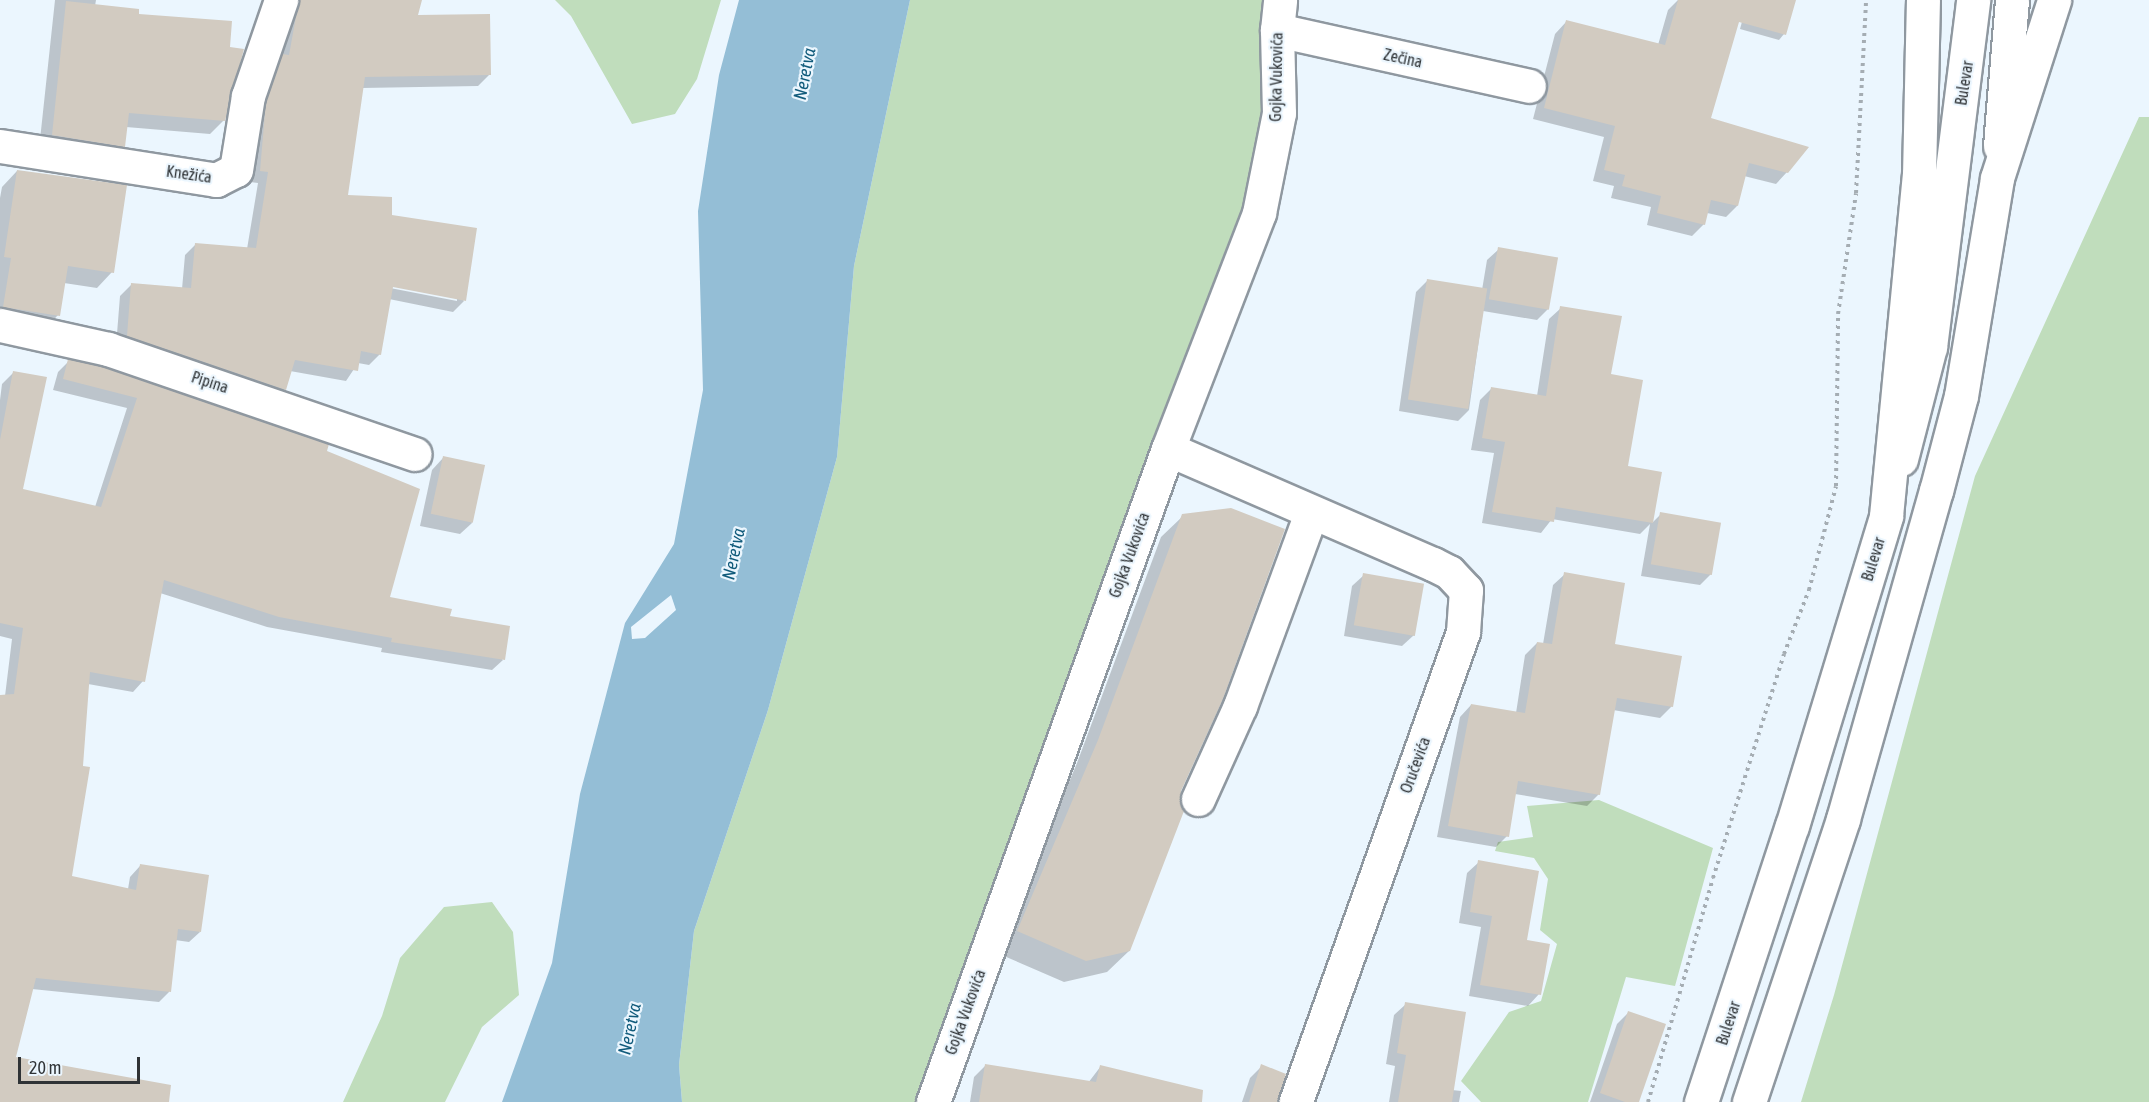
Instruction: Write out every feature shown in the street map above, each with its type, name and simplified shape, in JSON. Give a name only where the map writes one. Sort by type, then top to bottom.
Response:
[{"type":"street","name":"Knežića","points":[[0,146],[216,180],[236,170],[248,96],[280,0]]},
{"type":"street","points":[[1886,516],[1919,175],[1923,0]]},
{"type":"street","name":"Bulevar","points":[[1701,1102],[1792,826],[1886,516],[1930,347],[1973,0]]},
{"type":"street","points":[[1749,1102],[1843,819],[1961,396],[1997,178],[2012,0]]},
{"type":"street","points":[[1997,178],[2054,0]]},
{"type":"street","name":"Zečina","points":[[1278,15],[1529,86]]},
{"type":"street","name":"Gojka Vukovića","points":[[933,1102],[1168,449],[1259,213],[1279,112],[1278,15]]},
{"type":"street","name":"Pipina","points":[[0,325],[108,349],[415,454]]},
{"type":"street","name":"Oručevića","points":[[1168,449],[1449,572],[1466,590],[1468,608],[1463,632],[1296,1102]]},
{"type":"street","points":[[1198,799],[1240,706],[1311,513]]},
{"type":"path","points":[[1648,1102],[1713,878],[1784,654],[1809,590],[1836,486],[1838,314],[1856,193],[1866,0]]},
{"type":"green space","points":[[555,0],[721,0],[697,79],[675,114],[632,124],[571,16]]},
{"type":"green space","points":[[910,0],[1280,0],[1279,113],[933,1102],[682,1102],[679,1065],[694,931],[768,710],[837,457],[854,266]]},
{"type":"green space","points":[[2139,117],[2149,117],[2149,1102],[1801,1102],[1834,995],[1975,476]]},
{"type":"green space","points":[[1599,800],[1713,848],[1675,986],[1626,977],[1588,1102],[1481,1102],[1461,1081],[1509,1012],[1541,1001],[1557,944],[1540,930],[1548,879],[1534,858],[1495,851],[1498,842],[1533,837],[1527,806]]},
{"type":"green space","points":[[492,902],[513,932],[519,995],[482,1027],[445,1102],[343,1102],[382,1016],[400,958],[444,907]]},
{"type":"water","name":"Neretva","points":[[739,0],[910,0],[854,266],[837,457],[768,710],[694,931],[679,1065],[682,1102],[502,1102],[552,963],[580,794],[625,623],[674,544],[703,390],[698,211],[719,75]],"holes":[[[671,595],[676,610],[645,638],[632,639],[631,627]]]},
{"type":"building","points":[[299,0],[422,0],[418,15],[490,14],[491,75],[365,77],[348,195],[392,197],[392,215],[477,228],[466,301],[393,287],[381,355],[361,351],[358,371],[295,360],[286,390],[127,336],[131,283],[191,288],[195,243],[256,248],[268,172],[260,171],[266,101],[282,54],[289,55]]},
{"type":"building","points":[[1678,0],[1796,0],[1786,35],[1739,22],[1711,118],[1809,147],[1788,173],[1749,163],[1738,206],[1711,200],[1705,225],[1657,213],[1661,196],[1622,186],[1625,175],[1604,170],[1615,126],[1544,108],[1566,20],[1665,45]]},
{"type":"building","points":[[66,1],[139,9],[139,14],[232,21],[230,47],[244,49],[225,121],[129,113],[125,147],[52,135]]},
{"type":"building","points":[[17,170],[127,185],[114,273],[68,266],[60,316],[3,307],[11,258],[4,257]]},
{"type":"building","points":[[1498,247],[1558,258],[1549,310],[1489,299]]},
{"type":"building","points":[[1427,279],[1487,289],[1468,409],[1408,399]]},
{"type":"building","points":[[1560,306],[1622,316],[1611,374],[1643,380],[1628,466],[1662,472],[1653,523],[1556,507],[1554,522],[1492,512],[1505,442],[1482,438],[1491,387],[1546,396]]},
{"type":"building","points":[[68,359],[103,367],[329,444],[327,451],[420,489],[390,597],[452,609],[450,616],[510,626],[505,660],[391,642],[392,638],[279,617],[164,580],[145,682],[90,672],[83,766],[90,767],[72,876],[136,890],[140,864],[209,875],[201,932],[178,929],[171,992],[36,978],[16,1057],[171,1085],[169,1102],[0,1102],[0,695],[14,694],[23,628],[0,623],[0,440],[13,371],[47,377],[23,489],[101,507],[137,398],[63,379]]},
{"type":"building","points":[[443,456],[485,465],[473,523],[431,514]]},
{"type":"building","points":[[1231,508],[1285,529],[1223,699],[1181,791],[1184,811],[1130,951],[1086,961],[1017,931],[1098,740],[1182,514]]},
{"type":"building","points":[[1660,512],[1721,523],[1712,575],[1651,564]]},
{"type":"building","points":[[1564,572],[1625,583],[1615,644],[1682,656],[1673,707],[1617,698],[1600,795],[1518,781],[1509,837],[1448,826],[1471,704],[1525,713],[1537,642],[1552,644]]},
{"type":"building","points":[[1363,573],[1424,584],[1415,636],[1354,625]]},
{"type":"building","points":[[1478,860],[1539,871],[1527,940],[1550,944],[1541,995],[1480,985],[1492,916],[1470,912]]},
{"type":"building","points":[[1405,1002],[1466,1012],[1452,1102],[1398,1102],[1406,1055],[1397,1053]]},
{"type":"building","points":[[1628,1011],[1666,1024],[1639,1102],[1625,1102],[1600,1093]]},
{"type":"building","points":[[985,1064],[1096,1082],[1100,1065],[1203,1090],[1202,1102],[979,1102]]},
{"type":"building","points":[[1261,1064],[1286,1074],[1278,1102],[1249,1102]]}]
